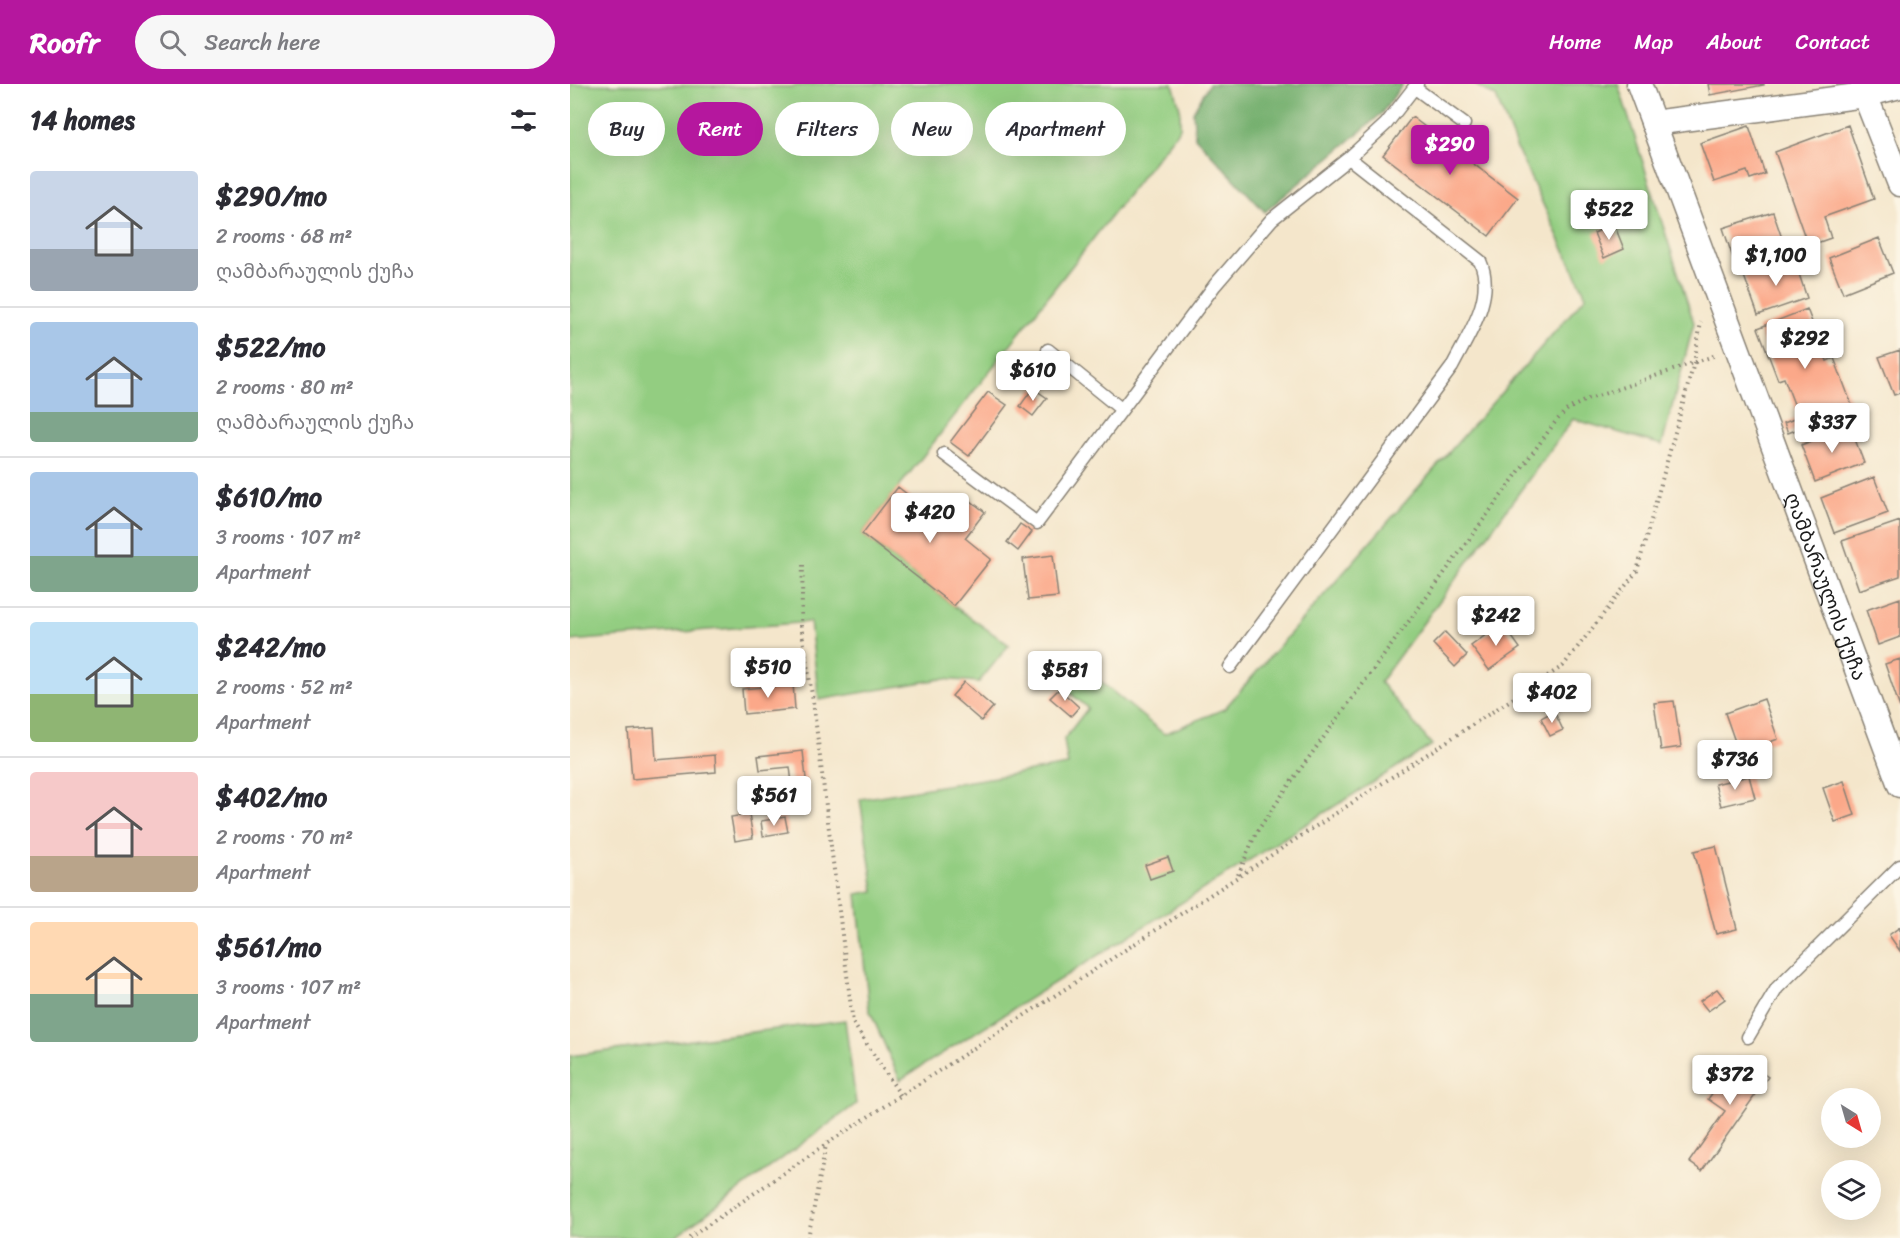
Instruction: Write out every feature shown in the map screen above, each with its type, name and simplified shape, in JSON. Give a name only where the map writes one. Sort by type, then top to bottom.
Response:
[{"type":"street","name":"ღამბარაულის ქუჩა","points":[[1639,84],[1900,785]]},
{"type":"street","points":[[1653,123],[1865,94],[1900,86]]},
{"type":"street","points":[[1865,94],[1900,184]]},
{"type":"lane","points":[[944,454],[1037,523],[1215,285],[1272,219],[1349,158],[1386,124],[1416,86],[1464,124]]},
{"type":"lane","points":[[1230,667],[1452,367],[1473,325],[1485,293],[1486,276],[1480,261],[1349,158]]},
{"type":"lane","points":[[1048,350],[1121,409]]},
{"type":"lane","points":[[1748,1037],[1777,988],[1900,866]]},
{"type":"path","points":[[688,1238],[826,1144],[1563,666],[1637,571],[1694,363],[1702,318]]},
{"type":"path","points":[[1238,877],[1257,833],[1293,779],[1556,421],[1568,409],[1586,400],[1737,348]]},
{"type":"path","points":[[803,565],[801,626],[813,700],[853,1023],[901,1096]]},
{"type":"path","points":[[808,1238],[826,1144]]},
{"type":"green space","points":[[570,84],[789,87],[820,84],[1173,84],[1180,108],[1180,128],[862,534],[954,606],[1009,645],[979,682],[941,679],[819,700],[810,622],[570,641]]},
{"type":"green space","points":[[1209,84],[1403,84],[1381,114],[1265,212],[1195,137],[1193,112]]},
{"type":"green space","points":[[1474,84],[1618,84],[1694,323],[1662,445],[1573,419],[1380,682],[1432,745],[900,1080],[869,1009],[857,894],[874,891],[860,799],[1068,765],[1064,739],[1088,708],[1058,683],[1077,662],[1164,734],[1224,709],[1586,296],[1517,149],[1496,97]]},
{"type":"green space","points":[[845,1020],[856,1104],[674,1238],[570,1238],[570,1056]]},
{"type":"building","points":[[1708,84],[1764,84],[1764,85],[1710,95]]},
{"type":"building","points":[[1412,117],[1518,198],[1489,236],[1383,155]]},
{"type":"building","points":[[1848,125],[1874,199],[1824,217],[1831,238],[1808,246],[1775,152]]},
{"type":"building","points":[[1749,126],[1765,174],[1750,179],[1747,171],[1714,182],[1700,143]]},
{"type":"building","points":[[1602,197],[1608,213],[1595,218],[1589,202]]},
{"type":"building","points":[[1773,212],[1786,250],[1736,267],[1723,228]]},
{"type":"building","points":[[1614,224],[1624,249],[1604,258],[1594,233]]},
{"type":"building","points":[[1879,238],[1893,273],[1843,293],[1829,258]]},
{"type":"building","points":[[1794,259],[1807,298],[1758,315],[1744,276]]},
{"type":"building","points":[[1807,309],[1827,361],[1834,358],[1853,408],[1788,433],[1784,423],[1799,417],[1784,378],[1778,380],[1758,328]]},
{"type":"building","points":[[1900,350],[1900,393],[1894,395],[1879,357]]},
{"type":"building","points":[[1033,388],[1047,398],[1033,416],[1020,406]]},
{"type":"building","points":[[988,392],[1007,405],[969,456],[950,442]]},
{"type":"building","points":[[1850,426],[1864,463],[1815,482],[1801,445]]},
{"type":"building","points":[[1874,477],[1888,513],[1834,533],[1821,498]]},
{"type":"building","points":[[898,487],[946,525],[967,498],[985,512],[965,538],[991,559],[954,606],[862,534]]},
{"type":"building","points":[[1900,521],[1900,576],[1859,590],[1842,541]]},
{"type":"building","points":[[1020,524],[1032,532],[1018,551],[1007,542]]},
{"type":"building","points":[[1053,555],[1058,597],[1028,600],[1023,559]]},
{"type":"building","points":[[1900,598],[1900,637],[1878,645],[1866,610]]},
{"type":"building","points":[[1502,623],[1520,648],[1489,670],[1471,646]]},
{"type":"building","points":[[1445,632],[1467,655],[1455,667],[1433,644]]},
{"type":"building","points":[[1900,659],[1900,708],[1885,664]]},
{"type":"building","points":[[964,682],[993,707],[981,721],[952,696]]},
{"type":"building","points":[[793,684],[795,709],[744,714],[742,689]]},
{"type":"building","points":[[1059,689],[1079,707],[1071,716],[1050,698]]},
{"type":"building","points":[[1764,699],[1778,739],[1739,753],[1725,713]]},
{"type":"building","points":[[1674,701],[1681,747],[1661,750],[1654,703]]},
{"type":"building","points":[[1554,711],[1563,730],[1550,736],[1541,718]]},
{"type":"building","points":[[654,728],[656,760],[715,755],[716,772],[632,779],[628,730]]},
{"type":"building","points":[[803,751],[808,797],[794,799],[790,767],[760,770],[758,756]]},
{"type":"building","points":[[1749,776],[1755,798],[1721,806],[1715,784]]},
{"type":"building","points":[[1844,781],[1855,815],[1835,822],[1823,788]]},
{"type":"building","points":[[749,814],[753,838],[735,841],[731,817]]},
{"type":"building","points":[[785,817],[788,832],[763,836],[761,821]]},
{"type":"building","points":[[1716,846],[1737,929],[1716,934],[1694,851]]},
{"type":"building","points":[[1168,857],[1173,871],[1150,879],[1145,865]]},
{"type":"building","points":[[1900,927],[1900,951],[1889,935]]},
{"type":"building","points":[[1717,989],[1725,999],[1708,1011],[1700,1001]]},
{"type":"building","points":[[1738,1057],[1768,1077],[1702,1171],[1689,1162],[1725,1111],[1708,1099]]}]
